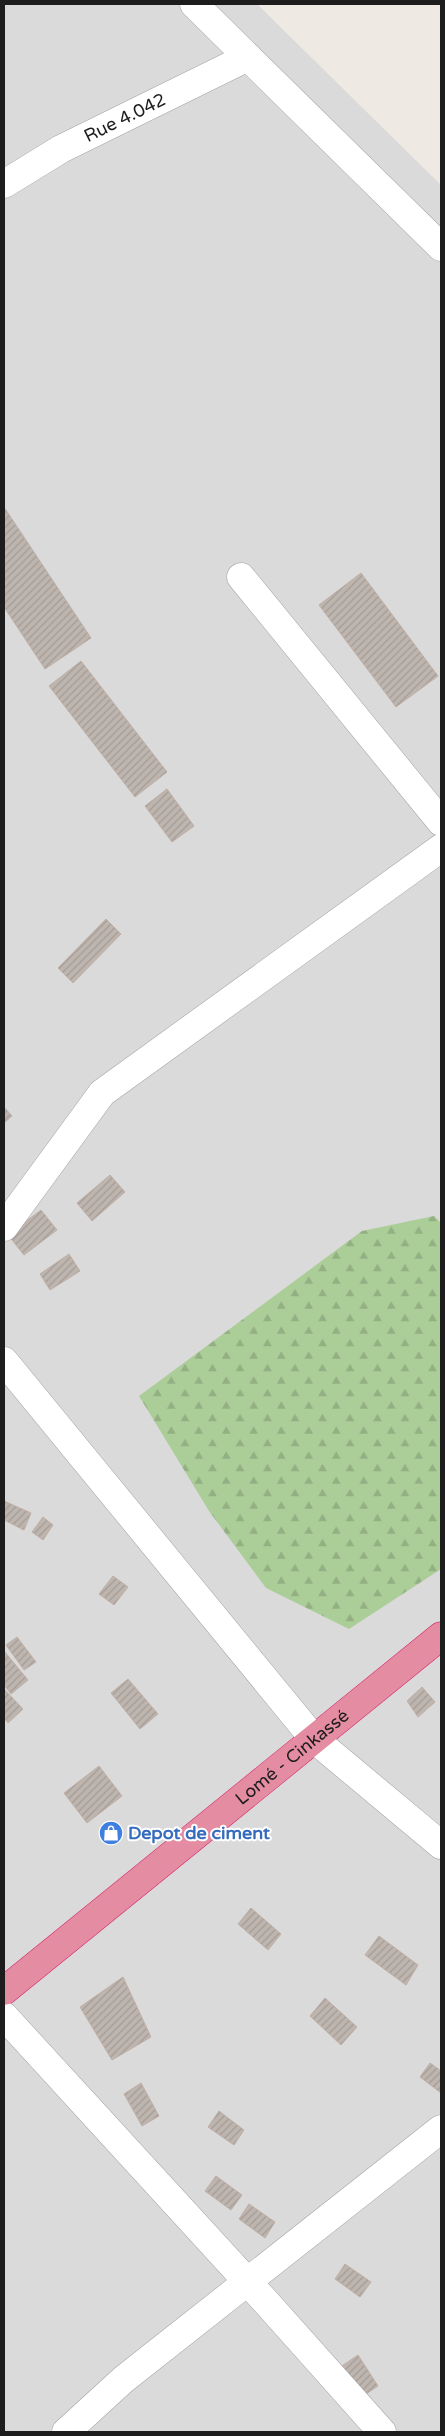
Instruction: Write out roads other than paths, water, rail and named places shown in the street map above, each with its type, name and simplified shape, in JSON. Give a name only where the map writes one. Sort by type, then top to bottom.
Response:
[{"type":"highway","name":"Lomé - Cinkassé","points":[[4,1991],[441,1636]]},
{"type":"street","points":[[194,4],[441,247]]},
{"type":"street","name":"Rue 4.042","points":[[4,184],[61,149],[248,57]]},
{"type":"street","points":[[241,577],[441,822]]},
{"type":"street","points":[[4,1227],[102,1093],[441,848]]},
{"type":"street","points":[[4,1361],[314,1739],[441,1845]]},
{"type":"street","points":[[4,2016],[248,2282],[382,2432]]},
{"type":"street","points":[[66,2432],[124,2380],[441,2129]]},
{"type":"place","name":"Depot de ciment","points":[[111,1833]]}]
